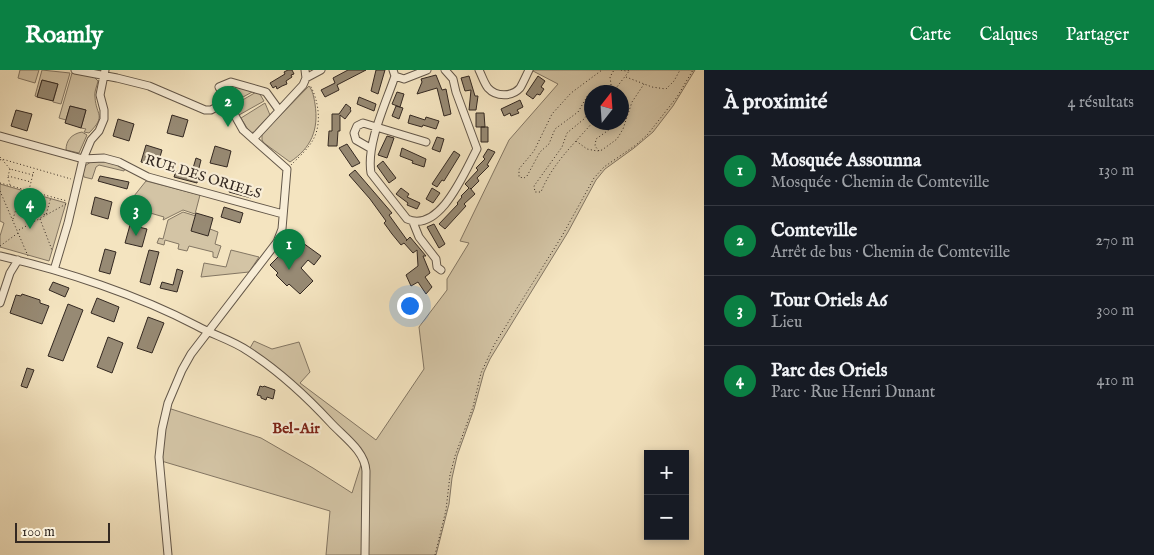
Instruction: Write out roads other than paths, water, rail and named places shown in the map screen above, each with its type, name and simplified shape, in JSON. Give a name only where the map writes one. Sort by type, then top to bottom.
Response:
[{"type":"street","points":[[75,70],[104,72],[149,86],[205,110],[211,110],[228,101]]},
{"type":"street","points":[[253,139],[303,85],[306,74],[321,70]]},
{"type":"street","points":[[427,70],[404,79],[394,73],[370,148],[371,172],[407,219],[417,222],[437,214],[446,205],[478,149],[456,92],[453,78],[445,70]]},
{"type":"street","points":[[479,70],[488,88],[502,95],[511,94],[517,90],[528,70]]},
{"type":"street","points":[[54,270],[79,181],[83,159],[91,140],[101,127],[104,119],[100,95],[104,72]]},
{"type":"street","points":[[168,555],[160,464],[162,429],[168,403],[182,370],[192,354],[279,239],[282,229],[287,169],[243,130],[219,87],[231,82],[266,92],[279,110]]},
{"type":"street","points":[[370,148],[356,140],[354,133],[357,126],[363,123],[426,142]]},
{"type":"street","name":"RUE DES ORIELS","points":[[0,136],[83,159],[104,158],[119,162],[148,177],[283,214]]},
{"type":"street","points":[[417,222],[419,237],[436,259],[436,267],[440,270]]},
{"type":"street","points":[[0,256],[54,270],[143,301],[210,331],[250,352],[298,389],[364,460],[366,471],[365,555]]},
{"type":"street","points":[[0,303],[10,273],[18,260]]},
{"type":"place","name":"Comteville","points":[[228,127]]},
{"type":"place","name":"Parc des Oriels","points":[[30,229]]},
{"type":"place","name":"Tour Oriels A6","points":[[136,236]]},
{"type":"place","name":"Mosquée Assounna","points":[[289,270]]},
{"type":"district","name":"Bel-Air","points":[[296,428]]}]
